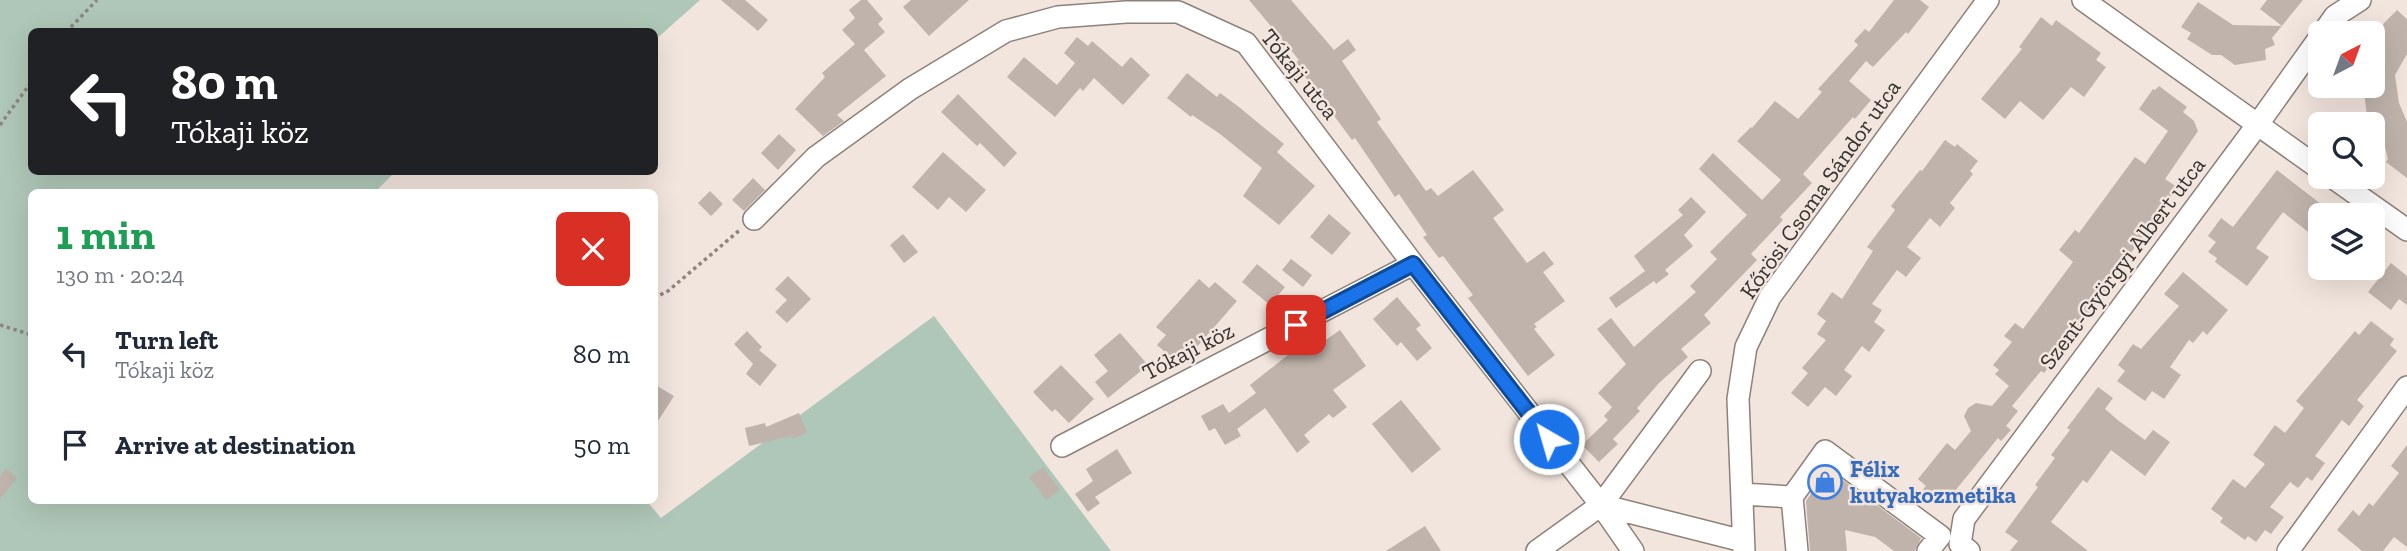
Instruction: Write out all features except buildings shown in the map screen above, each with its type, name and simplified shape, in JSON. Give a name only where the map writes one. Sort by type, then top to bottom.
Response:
[{"type":"street","name":"Kőrösi Csoma Sándor utca","points":[[1744,546],[1738,399],[1746,347],[1770,297],[1988,0]]},
{"type":"street","points":[[2083,0],[2308,160]]},
{"type":"street","name":"Szent-Györgyi Albert utca","points":[[2332,21],[2360,0]]},
{"type":"street","name":"Tókaji utca","points":[[754,219],[816,157],[910,89],[1006,31],[1058,17],[1182,6],[1246,43],[1413,264],[1601,505],[1633,551]]},
{"type":"street","name":"Szent-Györgyi Albert utca","points":[[1969,551],[1960,544],[1964,519],[2308,55]]},
{"type":"street","points":[[2349,189],[2407,230]]},
{"type":"street","name":"Tókaji köz","points":[[1062,446],[1413,264]]},
{"type":"street","points":[[1536,551],[1601,505],[1700,371]]},
{"type":"street","points":[[2288,551],[2407,387]]},
{"type":"street","points":[[1797,551],[1792,497],[1825,450],[1940,536],[1928,551]]},
{"type":"street","points":[[1742,494],[1792,497]]},
{"type":"street","points":[[1601,505],[1744,546]]},
{"type":"path","points":[[70,28],[97,0]]},
{"type":"path","points":[[0,125],[28,86]]},
{"type":"path","points":[[658,296],[668,291],[754,219]]},
{"type":"path","points":[[0,325],[28,334]]},
{"type":"green space","points":[[0,0],[700,0],[658,37],[658,28],[28,28],[28,175],[392,175],[378,189],[28,189],[28,504],[649,504],[661,518],[934,316],[1111,551],[0,551]]},
{"type":"place","name":"Félix kutyakozmetika","points":[[1825,482]]},
{"type":"route","points":[[1296,325],[1413,264],[1549,439]]}]
